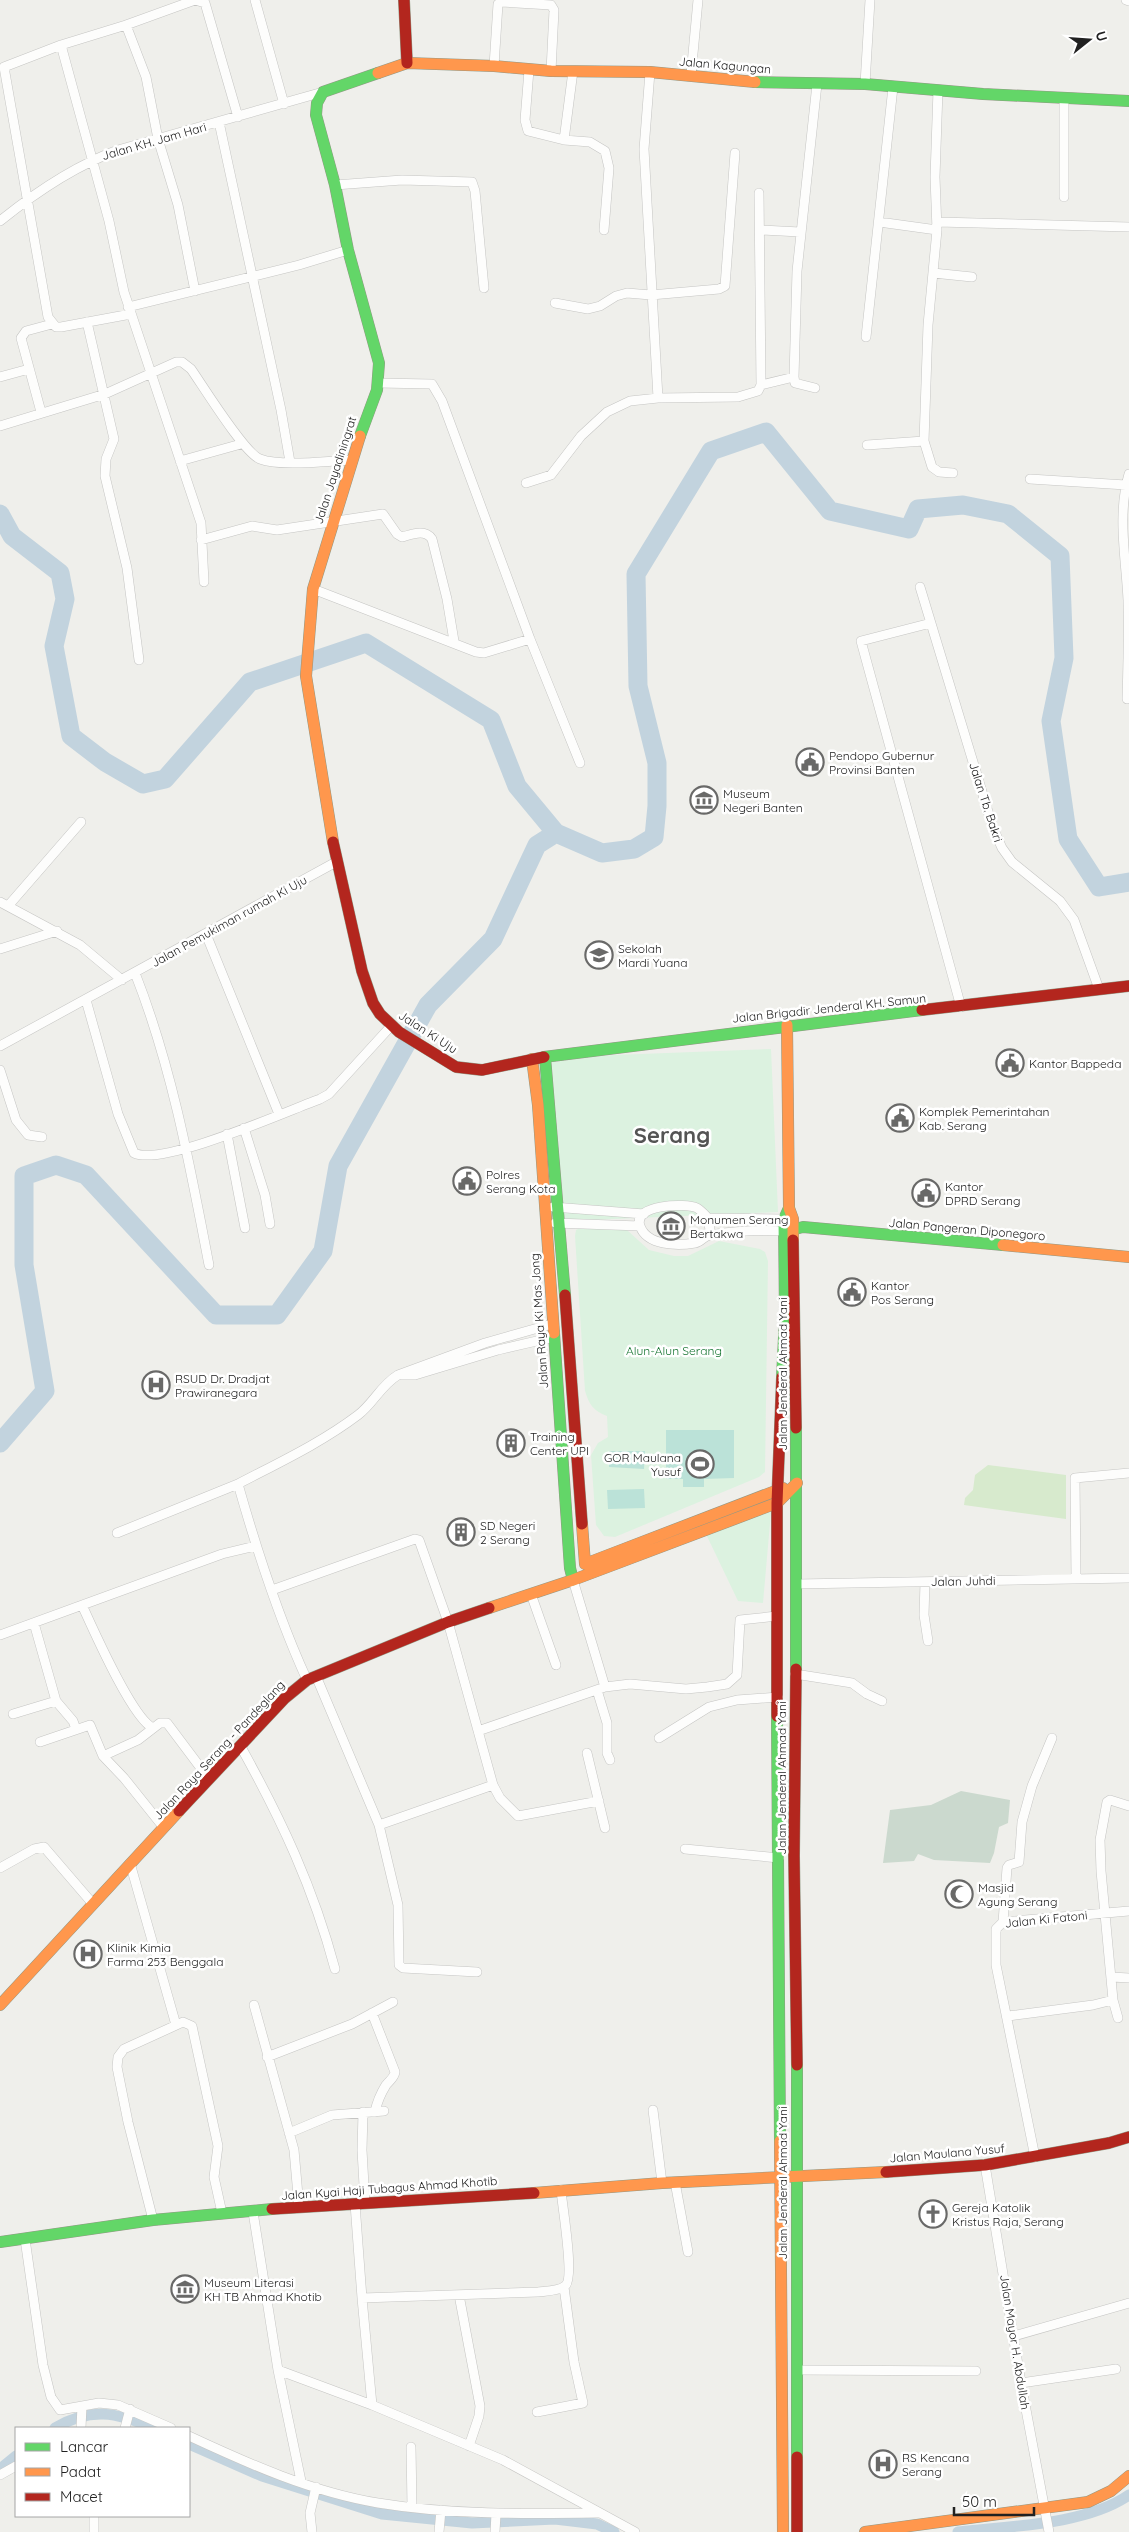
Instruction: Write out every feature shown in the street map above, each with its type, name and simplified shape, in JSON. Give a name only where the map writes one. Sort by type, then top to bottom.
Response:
[{"type":"main road","points":[[404,0],[407,63]]},
{"type":"main road","name":"Jalan Kagungan","points":[[323,92],[407,63],[494,66],[551,71],[650,72],[770,83],[865,84],[1064,98],[1129,100]]},
{"type":"main road","name":"Jalan Jayadiningrat","points":[[323,92],[317,103],[316,115],[335,185],[348,250],[378,364],[378,383],[351,460],[332,523],[314,589],[311,610],[306,676],[336,862]]},
{"type":"main road","name":"Jalan Ki Uju","points":[[336,862],[368,991],[380,1014],[395,1029],[443,1061],[456,1067],[482,1070],[532,1060]]},
{"type":"main road","name":"Jalan Brigadir Jenderal KH. Samun","points":[[532,1060],[787,1026],[1129,986]]},
{"type":"main road","points":[[787,1026],[789,1215],[793,1229]]},
{"type":"main road","points":[[546,1057],[560,1207],[584,1564],[777,1502],[797,1483]]},
{"type":"main road","name":"Jalan Raya Ki Mas Jong","points":[[532,1060],[538,1105],[570,1568],[574,1580]]},
{"type":"main road","name":"Jalan Pangeran Diponegoro","points":[[789,1215],[793,1229],[1129,1258]]},
{"type":"main road","name":"Jalan Jenderal Ahmad Yani","points":[[793,1229],[796,1308],[797,1483],[794,1729],[797,2532]]},
{"type":"main road","name":"Jalan Jenderal Ahmad Yani","points":[[784,2532],[777,1729],[777,1502],[785,1317],[793,1229]]},
{"type":"main road","points":[[662,1540],[797,1483]]},
{"type":"main road","points":[[564,1487],[578,1485]]},
{"type":"main road","name":"Jalan Raya Serang - Pandeglang","points":[[0,2005],[285,1698],[312,1678],[448,1622],[574,1580],[662,1540]]},
{"type":"main road","points":[[777,1729],[794,1729]]},
{"type":"main road","name":"Jalan Maulana Yusuf","points":[[782,2177],[985,2165],[1035,2157],[1129,2137]]},
{"type":"main road","name":"Jalan Kyai Haji Tubagus Ahmad Khotib","points":[[0,2242],[153,2220],[222,2213],[675,2182],[782,2177]]},
{"type":"main road","points":[[866,2532],[1044,2506],[1088,2502],[1111,2491],[1129,2476]]},
{"type":"street","points":[[52,324],[48,317],[2,68],[61,45],[126,25],[195,0],[205,3],[238,117]]},
{"type":"street","points":[[255,0],[284,104]]},
{"type":"street","points":[[691,75],[698,0]]},
{"type":"street","points":[[865,84],[870,0]]},
{"type":"street","points":[[494,66],[500,2],[551,6],[554,10],[551,71]]},
{"type":"street","points":[[126,25],[146,77],[158,139],[178,205],[195,291]]},
{"type":"street","points":[[61,45],[93,159],[129,311],[152,374],[201,523],[204,582]]},
{"type":"street","points":[[529,70],[526,126],[535,134],[564,140],[590,142],[599,146],[608,159],[604,230]]},
{"type":"street","points":[[564,140],[573,71]]},
{"type":"street","points":[[650,72],[644,149],[658,398]]},
{"type":"street","points":[[815,388],[795,383],[794,378],[800,232],[817,84]]},
{"type":"street","points":[[866,336],[893,87]]},
{"type":"street","points":[[938,90],[935,177],[937,226],[928,326],[924,441],[932,467],[939,472],[953,473]]},
{"type":"street","name":"Jalan KH. Jam Hari","points":[[0,221],[27,200],[93,159],[323,92]]},
{"type":"street","points":[[1064,98],[1064,197]]},
{"type":"street","points":[[219,122],[253,277],[290,462]]},
{"type":"street","points":[[555,303],[588,309],[600,306],[616,296],[627,293],[651,295],[719,289],[725,286],[735,154]]},
{"type":"street","points":[[335,185],[402,180],[472,182],[475,191],[484,288]]},
{"type":"street","points":[[526,483],[551,475],[581,436],[607,412],[630,400],[738,397],[758,391],[761,385],[759,193]]},
{"type":"street","points":[[879,222],[937,226],[1129,227]]},
{"type":"street","points":[[760,230],[800,232]]},
{"type":"street","points":[[41,412],[21,343],[23,334],[31,329],[52,324],[61,327],[87,322],[348,250]]},
{"type":"street","points":[[933,273],[972,277]]},
{"type":"street","points":[[87,322],[114,439],[106,459],[105,476],[127,568],[139,660]]},
{"type":"street","points":[[0,426],[105,394],[176,362],[186,364],[228,420],[241,444],[257,458],[275,462],[351,460]]},
{"type":"street","points":[[0,377],[29,369]]},
{"type":"street","points":[[761,385],[794,378]]},
{"type":"street","points":[[378,383],[432,384],[436,391],[530,639],[580,762]]},
{"type":"street","points":[[867,445],[924,441]]},
{"type":"street","points":[[180,460],[241,444]]},
{"type":"street","points":[[1128,699],[1129,600],[1123,528],[1126,484],[1129,474]]},
{"type":"street","points":[[1030,479],[1126,484]]},
{"type":"street","points":[[201,540],[252,526],[276,530],[383,514],[397,534],[402,537],[423,532],[428,534],[432,540],[448,599],[454,642]]},
{"type":"street","name":"Jalan Tb. Bakri","points":[[920,587],[993,828],[1002,848],[1012,862],[1060,900],[1074,920],[1099,989]]},
{"type":"street","points":[[314,589],[484,653],[530,639]]},
{"type":"street","points":[[931,623],[861,641],[961,1007]]},
{"type":"street","points":[[0,1046],[122,980],[80,945],[4,904],[81,822]]},
{"type":"street","name":"Jalan Pemukiman rumah Ki Uju","points":[[122,980],[336,862]]},
{"type":"street","points":[[0,949],[57,931]]},
{"type":"street","points":[[206,934],[279,1114]]},
{"type":"street","points":[[135,973],[163,1054],[186,1148],[209,1264]]},
{"type":"street","points":[[86,1000],[118,1114],[134,1153],[144,1156],[186,1148],[228,1134],[329,1094],[395,1029]]},
{"type":"street","points":[[0,1070],[16,1120],[28,1135],[42,1137]]},
{"type":"street","points":[[244,1128],[265,1195],[270,1224]]},
{"type":"street","points":[[228,1134],[245,1228]]},
{"type":"street","points":[[545,1207],[644,1214],[656,1207],[695,1207],[708,1218],[789,1215]]},
{"type":"street","points":[[640,1226],[644,1214]]},
{"type":"street","points":[[708,1218],[708,1235]]},
{"type":"street","points":[[546,1223],[640,1226]]},
{"type":"street","points":[[640,1226],[650,1239],[660,1242],[695,1243],[708,1235],[793,1229]]},
{"type":"street","points":[[117,1533],[238,1484],[297,1453],[359,1414],[388,1381],[398,1375],[485,1343],[552,1324]]},
{"type":"street","points":[[398,1375],[415,1375],[484,1354],[554,1337]]},
{"type":"street","points":[[1076,1577],[1075,1477],[1129,1473]]},
{"type":"street","points":[[238,1484],[255,1546],[287,1636],[312,1678],[378,1825],[398,1905],[399,1965],[403,1968],[477,1972]]},
{"type":"street","points":[[272,1590],[418,1539],[448,1622],[470,1707],[494,1785],[500,1798],[518,1816],[599,1801]]},
{"type":"street","points":[[0,1635],[222,1554],[255,1546]]},
{"type":"street","name":"Jalan Juhdi","points":[[797,1584],[1076,1577],[1129,1578]]},
{"type":"street","points":[[574,1580],[601,1688],[607,1723],[607,1753],[610,1760]]},
{"type":"street","points":[[924,1582],[924,1615],[928,1641]]},
{"type":"street","points":[[531,1594],[556,1665]]},
{"type":"street","points":[[82,1605],[113,1670],[143,1721],[153,1728]]},
{"type":"street","points":[[478,1731],[601,1688],[630,1684],[686,1688],[727,1684],[737,1675],[740,1620],[777,1616]]},
{"type":"street","points":[[34,1623],[56,1701],[73,1721],[76,1729]]},
{"type":"street","points":[[795,1674],[852,1683],[866,1694],[882,1701]]},
{"type":"street","points":[[659,1738],[709,1707],[737,1700],[778,1696]]},
{"type":"street","points":[[14,1714],[56,1701]]},
{"type":"street","points":[[103,1756],[138,1740],[160,1724],[167,1723],[210,1779]]},
{"type":"street","points":[[40,1742],[90,1725],[103,1756],[124,1778],[164,1828]]},
{"type":"street","points":[[1003,1922],[1007,1868],[1009,1865],[1019,1862],[1022,1822],[1032,1786],[1052,1738]]},
{"type":"street","points":[[241,1747],[294,1846],[323,1922],[335,1970]]},
{"type":"street","points":[[587,1752],[605,1828]]},
{"type":"street","points":[[378,1825],[494,1785]]},
{"type":"street","points":[[1129,1806],[1110,1800],[1107,1802],[1100,1840],[1105,1914],[1129,1911]]},
{"type":"street","points":[[0,1868],[34,1848],[44,1846],[93,1904]]},
{"type":"street","points":[[685,1849],[779,1858]]},
{"type":"street","points":[[130,1863],[176,2025]]},
{"type":"street","name":"Jalan Ki Fatoni","points":[[1035,2157],[996,1964],[996,1929],[1003,1922],[1105,1914],[1113,2000],[1118,2018]]},
{"type":"street","points":[[1112,1977],[1129,1978]]},
{"type":"street","points":[[1008,2016],[1113,2000]]},
{"type":"street","points":[[267,2057],[345,2027],[393,2002]]},
{"type":"street","points":[[254,2005],[294,2150],[299,2207]]},
{"type":"street","points":[[289,2133],[332,2115],[379,2111],[378,2100],[396,2072],[372,2013]]},
{"type":"street","points":[[153,2220],[128,2122],[117,2067],[118,2058],[124,2049],[183,2022],[192,2026],[218,2146],[218,2157],[214,2168],[214,2182],[222,2213]]},
{"type":"street","points":[[653,2110],[662,2183]]},
{"type":"street","points":[[363,2112],[360,2204],[362,2298],[372,2405]]},
{"type":"street","name":"Jalan Mayor H. Abdullah","points":[[985,2165],[1047,2526]]},
{"type":"street","points":[[675,2182],[688,2252]]},
{"type":"street","points":[[362,2298],[538,2292],[564,2287],[568,2282],[569,2263],[561,2190]]},
{"type":"street","points":[[253,2212],[278,2370],[301,2481]]},
{"type":"street","points":[[25,2239],[43,2365],[50,2397],[60,2410],[81,2410],[99,2403],[118,2405],[128,2413],[169,2427]]},
{"type":"street","points":[[537,2412],[583,2403],[574,2362],[564,2287]]},
{"type":"street","points":[[459,2295],[480,2406],[479,2416],[469,2446]]},
{"type":"street","points":[[1014,2336],[1129,2303]]},
{"type":"street","points":[[1021,2383],[1116,2369]]},
{"type":"street","points":[[278,2370],[372,2405],[503,2460],[635,2532]]},
{"type":"street","points":[[797,2370],[976,2371]]},
{"type":"street","points":[[81,2410],[81,2427]]},
{"type":"street","points":[[125,2427],[128,2413]]},
{"type":"street","points":[[190,2436],[258,2468],[301,2481],[315,2488],[377,2503],[412,2507],[441,2516],[496,2523],[598,2513]]},
{"type":"street","points":[[411,2448],[412,2507]]},
{"type":"street","points":[[0,2474],[15,2466]]},
{"type":"street","points":[[312,2532],[311,2506],[315,2488]]},
{"type":"street","points":[[439,2532],[441,2516]]},
{"type":"street","points":[[94,2517],[94,2532]]},
{"type":"green space","points":[[771,1049],[778,1212],[544,1222],[537,1058]]},
{"type":"green space","name":"Alun-Alun Serang","points":[[584,1226],[627,1230],[649,1250],[674,1256],[688,1256],[719,1241],[760,1249],[765,1252],[768,1261],[765,1472],[759,1477],[615,1537],[604,1536],[596,1525],[591,1455],[598,1443],[608,1437],[607,1416],[598,1412],[592,1406],[585,1391],[575,1236],[576,1230]]},
{"type":"green space","points":[[988,1465],[1066,1475],[1066,1519],[964,1505],[965,1498],[973,1490],[975,1475]]},
{"type":"green space","points":[[771,1512],[763,1603],[738,1601],[705,1532]]},
{"type":"shaded area","name":"GOR Maulana Yusuf","points":[[666,1430],[734,1430],[734,1478],[704,1479],[704,1487],[683,1487],[683,1479],[666,1479]]},
{"type":"shaded area","points":[[609,1451],[645,1451],[644,1469],[609,1467]]},
{"type":"shaded area","points":[[644,1489],[645,1508],[608,1509],[607,1490]]},
{"type":"shaded area","points":[[961,1791],[1010,1800],[1008,1823],[999,1827],[990,1863],[934,1860],[918,1854],[914,1861],[883,1863],[890,1810],[931,1805]]},
{"type":"waterway","points":[[0,1443],[45,1391],[24,1265],[24,1176],[56,1165],[86,1175],[216,1315],[277,1315],[323,1251],[338,1166],[428,1005],[493,939],[537,845],[556,833],[602,853],[634,849],[654,837],[657,806],[657,763],[638,686],[636,574],[711,451],[766,432],[830,511],[909,529],[918,509],[963,505],[1008,514],[1060,556],[1064,658],[1051,721],[1068,839],[1099,887],[1129,882]]},
{"type":"waterway","points":[[0,514],[12,536],[60,573],[65,599],[54,646],[71,736],[105,762],[143,784],[165,779],[250,682],[366,643],[491,720],[517,786],[556,833]]},
{"type":"waterway","points":[[57,2427],[80,2417],[104,2414],[127,2418],[150,2427]]},
{"type":"waterway","points":[[190,2444],[262,2476],[382,2514],[472,2523],[555,2519],[597,2524],[614,2532]]},
{"type":"waterway","points":[[0,2469],[15,2457]]},
{"type":"waterway","points":[[958,2532],[1024,2526],[1070,2518],[1091,2513],[1129,2495]]},
{"type":"traffic: fast","points":[[360,436],[377,390],[379,363],[348,250],[335,185],[316,115],[317,103],[323,92],[378,73]]},
{"type":"traffic: fast","points":[[755,82],[865,84],[983,94],[1129,101]]},
{"type":"traffic: fast","points":[[544,1057],[922,1010]]},
{"type":"traffic: fast","points":[[545,1057],[565,1295]]},
{"type":"traffic: fast","points":[[782,1377],[785,1317],[784,1219],[789,1208]]},
{"type":"traffic: fast","points":[[787,1231],[803,1227],[1003,1245]]},
{"type":"traffic: fast","points":[[554,1333],[570,1568],[573,1580]]},
{"type":"traffic: fast","points":[[796,1428],[796,1669]]},
{"type":"traffic: fast","points":[[777,1716],[780,2141]]},
{"type":"traffic: fast","points":[[797,2065],[797,2457]]},
{"type":"traffic: fast","points":[[0,2242],[153,2220],[272,2209]]},
{"type":"traffic: slow","points":[[378,73],[407,63],[494,66],[551,71],[650,72],[755,82]]},
{"type":"traffic: slow","points":[[333,842],[306,676],[313,589],[360,436]]},
{"type":"traffic: slow","points":[[787,1025],[789,1208],[793,1219],[793,1240]]},
{"type":"traffic: slow","points":[[532,1059],[538,1105],[554,1333]]},
{"type":"traffic: slow","points":[[1003,1245],[1129,1257]]},
{"type":"traffic: slow","points":[[489,1608],[573,1580],[777,1503],[797,1483]]},
{"type":"traffic: slow","points":[[582,1524],[585,1564],[783,1488]]},
{"type":"traffic: slow","points":[[0,2005],[179,1811]]},
{"type":"traffic: slow","points":[[780,2141],[783,2532]]},
{"type":"traffic: slow","points":[[534,2193],[662,2183],[886,2172]]},
{"type":"traffic: slow","points":[[865,2532],[1088,2502],[1111,2491],[1129,2476]]},
{"type":"traffic: jam","points":[[404,0],[407,63]]},
{"type":"traffic: jam","points":[[333,842],[362,971],[373,1003],[380,1014],[399,1032],[456,1067],[482,1070],[544,1057]]},
{"type":"traffic: jam","points":[[922,1010],[1129,986]]},
{"type":"traffic: jam","points":[[793,1240],[796,1428]]},
{"type":"traffic: jam","points":[[565,1295],[582,1524]]},
{"type":"traffic: jam","points":[[777,1716],[777,1503],[782,1377]]},
{"type":"traffic: jam","points":[[179,1811],[285,1698],[307,1680],[448,1622],[489,1608]]},
{"type":"traffic: jam","points":[[796,1669],[794,1856],[797,2065]]},
{"type":"traffic: jam","points":[[886,2172],[985,2165],[1109,2143],[1129,2137]]},
{"type":"traffic: jam","points":[[272,2209],[534,2193]]},
{"type":"traffic: jam","points":[[797,2457],[797,2532]]},
{"type":"place","name":"Pendopo Gubernur Provinsi Banten","points":[[810,762]]},
{"type":"place","name":"Museum Negeri Banten","points":[[704,800]]},
{"type":"place","name":"Sekolah Mardi Yuana","points":[[599,955]]},
{"type":"place","name":"Kantor Bappeda","points":[[1010,1063]]},
{"type":"place","name":"Komplek Pemerintahan Kab. Serang","points":[[900,1118]]},
{"type":"place","name":"Polres Serang Kota","points":[[467,1181]]},
{"type":"place","name":"Kantor DPRD Serang","points":[[926,1193]]},
{"type":"place","name":"Monumen Serang Bertakwa","points":[[671,1226]]},
{"type":"place","name":"Kantor Pos Serang","points":[[852,1292]]},
{"type":"place","name":"RSUD Dr. Dradjat Prawiranegara","points":[[156,1385]]},
{"type":"place","name":"Training Center UPI","points":[[511,1443]]},
{"type":"place","name":"GOR Maulana Yusuf","points":[[700,1464]]},
{"type":"place","name":"SD Negeri 2 Serang","points":[[461,1532]]},
{"type":"place","name":"Masjid Agung Serang","points":[[959,1894]]},
{"type":"place","name":"Klinik Kimia Farma 253 Benggala","points":[[88,1954]]},
{"type":"place","name":"Gereja Katolik Kristus Raja, Serang","points":[[933,2214]]},
{"type":"place","name":"Museum Literasi KH TB Ahmad Khotib","points":[[185,2289]]},
{"type":"place","name":"RS Kencana Serang","points":[[883,2464]]},
{"type":"district","name":"Serang","points":[[672,1135]]}]
